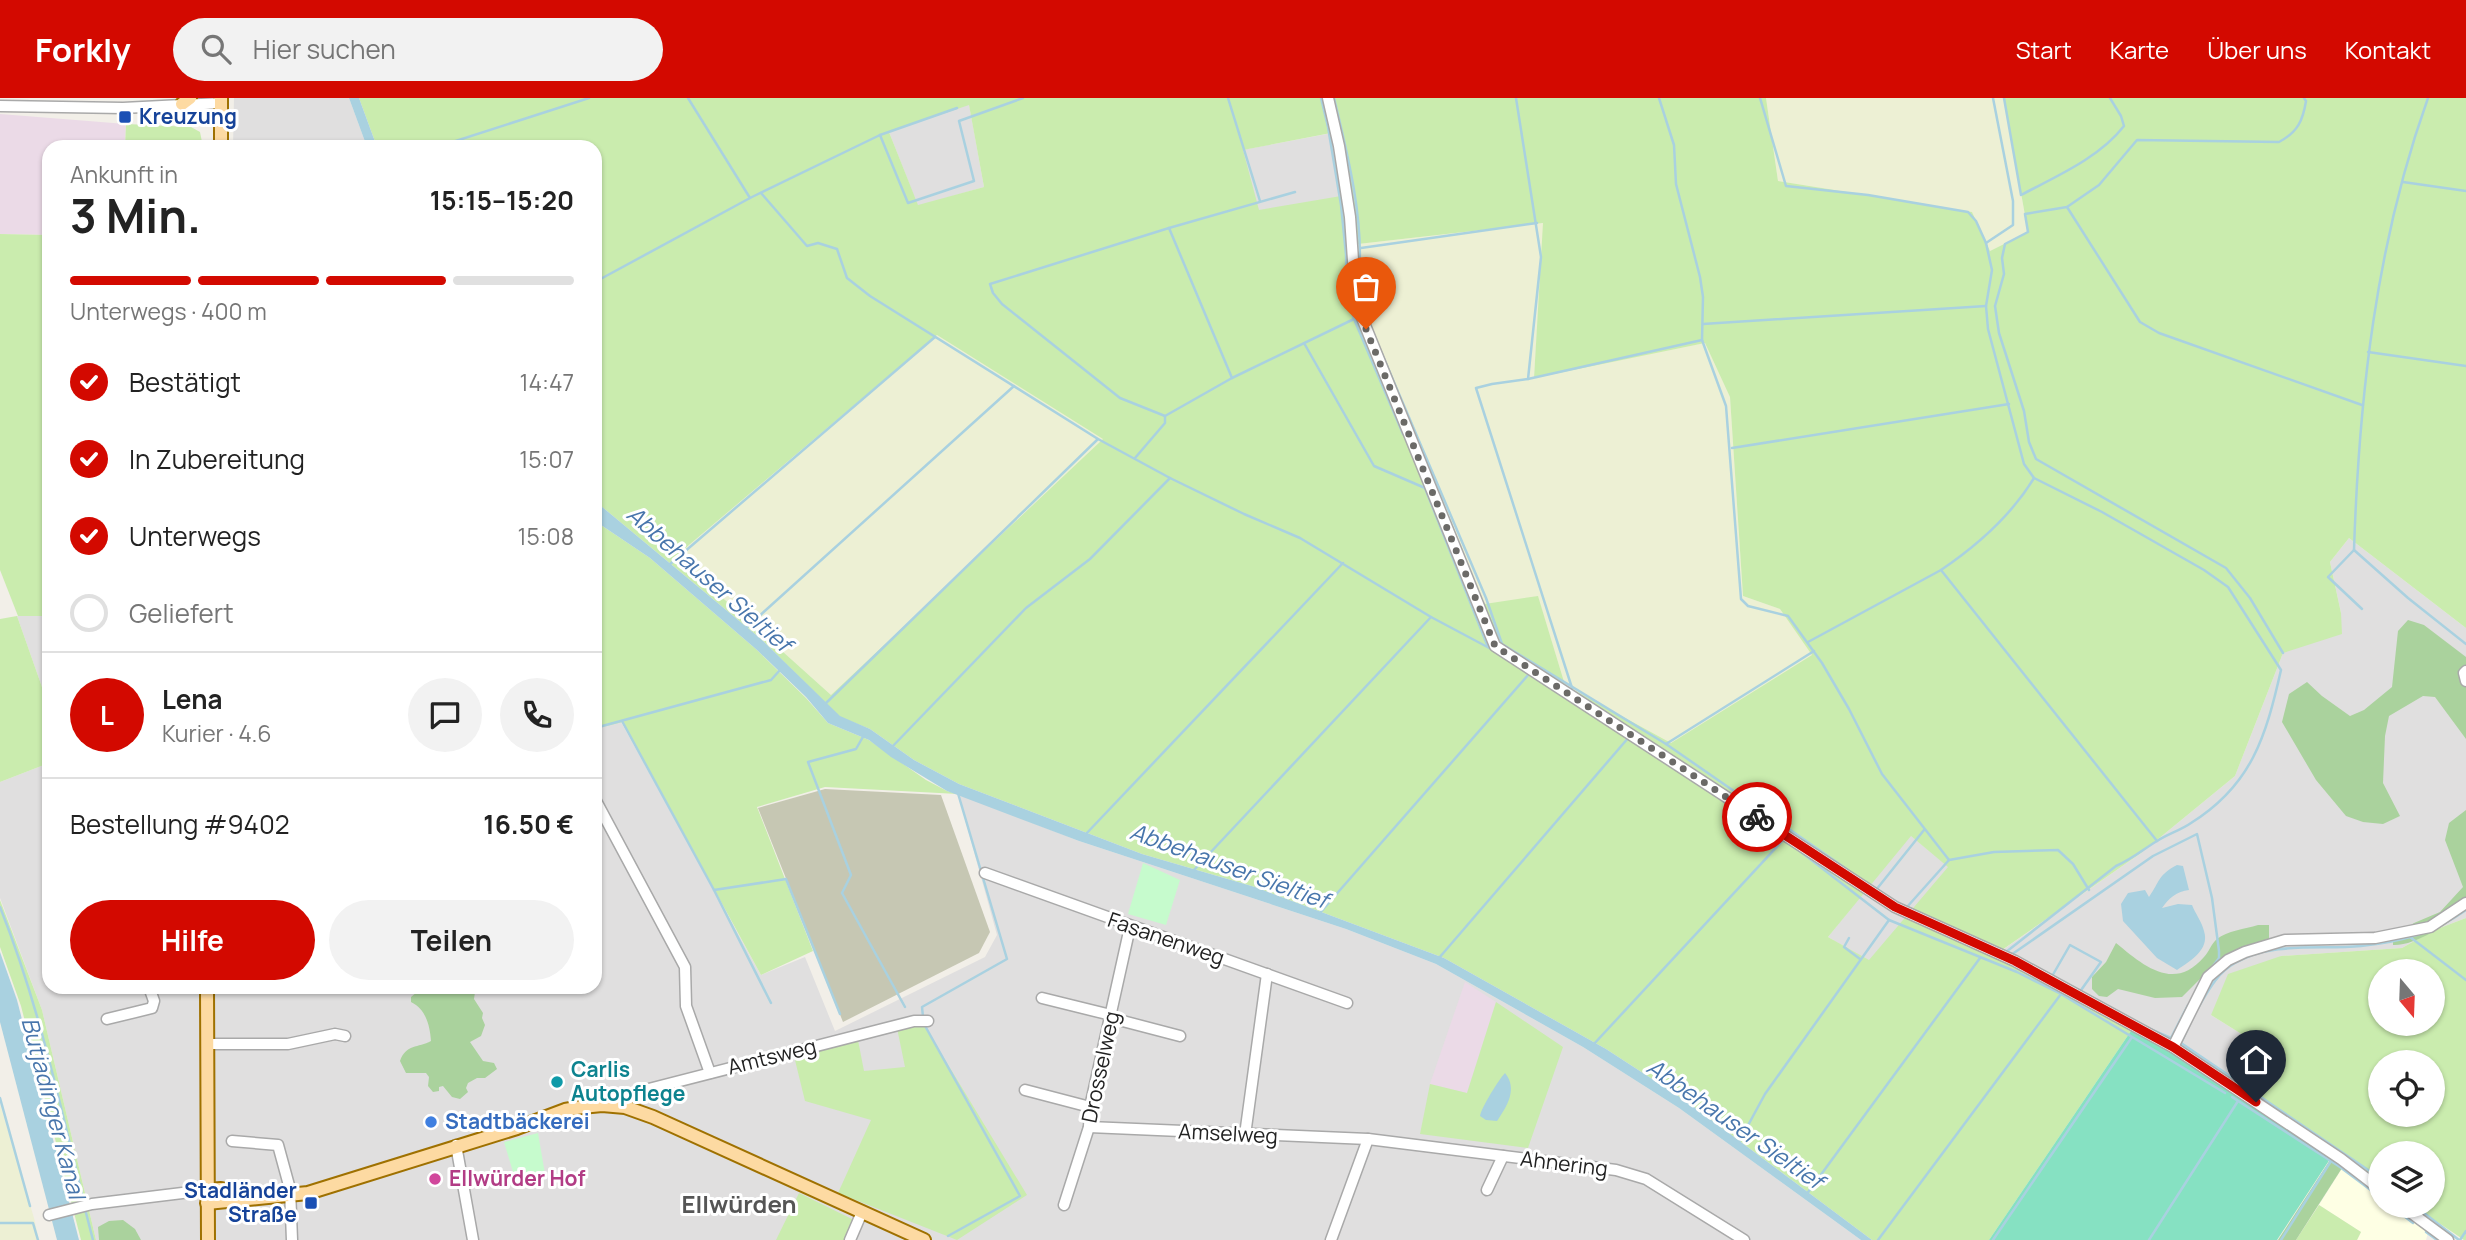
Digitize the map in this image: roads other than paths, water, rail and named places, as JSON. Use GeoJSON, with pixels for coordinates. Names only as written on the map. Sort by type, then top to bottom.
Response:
{"type":"FeatureCollection","features":[{"type":"Feature","properties":{"kind":"main road"},"geometry":{"type":"LineString","coordinates":[[221,106],[221,140]]}},
{"type":"Feature","properties":{"kind":"main road"},"geometry":{"type":"LineString","coordinates":[[206,994],[208,1240]]}},
{"type":"Feature","properties":{"kind":"main road"},"geometry":{"type":"LineString","coordinates":[[207,1196],[221,1189],[258,1198],[290,1196],[342,1183],[517,1128],[565,1110],[602,1105],[625,1107],[653,1117],[924,1240]]}},
{"type":"Feature","properties":{"kind":"street"},"geometry":{"type":"LineString","coordinates":[[1328,98],[1350,217],[1356,303],[1495,646],[1895,907],[2015,961],[2173,1047],[2368,1180]]}},
{"type":"Feature","properties":{"kind":"street"},"geometry":{"type":"LineString","coordinates":[[164,107],[186,101],[221,106]]}},
{"type":"Feature","properties":{"kind":"street"},"geometry":{"type":"LineString","coordinates":[[0,106],[221,106]]}},
{"type":"Feature","properties":{"kind":"street"},"geometry":{"type":"LineString","coordinates":[[2466,671],[2466,681]]}},
{"type":"Feature","properties":{"kind":"street"},"geometry":{"type":"LineString","coordinates":[[602,812],[685,967],[686,1006],[710,1073]]}},
{"type":"Feature","properties":{"kind":"street","name":"Fasanenweg"},"geometry":{"type":"LineString","coordinates":[[985,873],[1347,1003]]}},
{"type":"Feature","properties":{"kind":"street"},"geometry":{"type":"LineString","coordinates":[[2173,1047],[2208,977],[2228,960],[2285,940],[2375,938],[2430,928],[2466,903]]}},
{"type":"Feature","properties":{"kind":"street","name":"Drosselweg"},"geometry":{"type":"LineString","coordinates":[[1063,1205],[1089,1127],[1090,1107],[1130,927]]}},
{"type":"Feature","properties":{"kind":"street"},"geometry":{"type":"LineString","coordinates":[[1245,1135],[1267,974]]}},
{"type":"Feature","properties":{"kind":"street"},"geometry":{"type":"LineString","coordinates":[[107,1019],[152,1007],[154,1001],[152,994]]}},
{"type":"Feature","properties":{"kind":"street"},"geometry":{"type":"LineString","coordinates":[[1042,999],[1180,1036]]}},
{"type":"Feature","properties":{"kind":"street","name":"Amtsweg"},"geometry":{"type":"LineString","coordinates":[[625,1107],[627,1100],[637,1092],[914,1021],[928,1021]]}},
{"type":"Feature","properties":{"kind":"street"},"geometry":{"type":"LineString","coordinates":[[207,1044],[288,1044],[335,1034],[345,1036]]}},
{"type":"Feature","properties":{"kind":"street"},"geometry":{"type":"LineString","coordinates":[[1025,1090],[1090,1107]]}},
{"type":"Feature","properties":{"kind":"street","name":"Amselweg"},"geometry":{"type":"LineString","coordinates":[[1089,1127],[1368,1139]]}},
{"type":"Feature","properties":{"kind":"street"},"geometry":{"type":"LineString","coordinates":[[1331,1240],[1368,1139]]}},
{"type":"Feature","properties":{"kind":"street","name":"Ahnering"},"geometry":{"type":"LineString","coordinates":[[1368,1139],[1616,1170],[1646,1179],[1744,1240]]}},
{"type":"Feature","properties":{"kind":"street"},"geometry":{"type":"LineString","coordinates":[[232,1140],[278,1145],[290,1189],[292,1240]]}},
{"type":"Feature","properties":{"kind":"street"},"geometry":{"type":"LineString","coordinates":[[456,1145],[473,1240]]}},
{"type":"Feature","properties":{"kind":"street"},"geometry":{"type":"LineString","coordinates":[[1487,1190],[1503,1156]]}},
{"type":"Feature","properties":{"kind":"street"},"geometry":{"type":"LineString","coordinates":[[49,1215],[92,1204],[207,1196]]}},
{"type":"Feature","properties":{"kind":"street"},"geometry":{"type":"LineString","coordinates":[[850,1240],[862,1212]]}},
{"type":"Feature","properties":{"kind":"street"},"geometry":{"type":"LineString","coordinates":[[2418,1218],[2448,1240]]}},
{"type":"Feature","properties":{"kind":"water"},"geometry":{"type":"Polygon","coordinates":[[[349,98],[359,98],[374,140],[364,140],[349,98]]]}},
{"type":"Feature","properties":{"kind":"water"},"geometry":{"type":"Polygon","coordinates":[[[602,507],[761,639],[840,716],[870,729],[914,760],[959,784],[1142,854],[1255,887],[1444,958],[1606,1049],[1686,1101],[1872,1240],[1861,1240],[1679,1108],[1583,1047],[1436,964],[1346,929],[1079,841],[947,791],[891,757],[869,740],[828,723],[806,697],[757,650],[650,558],[602,526],[602,507]]]}},
{"type":"Feature","properties":{"kind":"water"},"geometry":{"type":"Polygon","coordinates":[[[2177,865],[2183,866],[2189,890],[2173,896],[2162,908],[2178,904],[2192,905],[2202,924],[2205,938],[2198,954],[2177,970],[2157,958],[2123,921],[2121,904],[2128,893],[2145,890],[2149,897],[2163,875],[2177,865]]]}},
{"type":"Feature","properties":{"kind":"water"},"geometry":{"type":"Polygon","coordinates":[[[0,952],[17,1000],[79,1240],[57,1240],[0,1022],[0,952]]]}},
{"type":"Feature","properties":{"kind":"water"},"geometry":{"type":"Polygon","coordinates":[[[1505,1073],[1511,1085],[1507,1103],[1497,1121],[1486,1120],[1480,1116],[1481,1112],[1505,1073]]]}},
{"type":"Feature","properties":{"kind":"waterway"},"geometry":{"type":"LineString","coordinates":[[459,140],[589,98]]}},
{"type":"Feature","properties":{"kind":"waterway"},"geometry":{"type":"LineString","coordinates":[[688,98],[750,198]]}},
{"type":"Feature","properties":{"kind":"waterway"},"geometry":{"type":"LineString","coordinates":[[880,135],[908,203],[974,181],[959,121],[1023,98]]}},
{"type":"Feature","properties":{"kind":"waterway"},"geometry":{"type":"LineString","coordinates":[[1228,98],[1260,201]]}},
{"type":"Feature","properties":{"kind":"waterway"},"geometry":{"type":"LineString","coordinates":[[1321,98],[1341,205],[1347,296],[1354,319],[1403,434]]}},
{"type":"Feature","properties":{"kind":"waterway"},"geometry":{"type":"LineString","coordinates":[[1334,98],[1357,208],[1359,274]]}},
{"type":"Feature","properties":{"kind":"waterway"},"geometry":{"type":"LineString","coordinates":[[1516,98],[1541,257],[1528,379]]}},
{"type":"Feature","properties":{"kind":"waterway"},"geometry":{"type":"LineString","coordinates":[[1659,98],[1674,145],[1676,184],[1700,277],[1703,297],[1702,340],[1726,406],[1741,599],[1748,606],[1788,616],[1822,663],[1882,774],[1949,860]]}},
{"type":"Feature","properties":{"kind":"waterway"},"geometry":{"type":"LineString","coordinates":[[1760,98],[1786,186],[1868,195],[1968,212],[1976,221],[1986,243],[1992,270],[1986,306],[1988,329],[2024,464],[2034,478],[2102,512],[2204,570],[2228,587],[2281,670],[2262,737],[2253,757],[2229,792],[2191,823],[2116,866],[2006,952]]}},
{"type":"Feature","properties":{"kind":"waterway"},"geometry":{"type":"LineString","coordinates":[[1986,243],[2013,225],[2013,201],[1993,98]]}},
{"type":"Feature","properties":{"kind":"waterway"},"geometry":{"type":"LineString","coordinates":[[2004,98],[2021,195],[2090,157],[2114,137],[2124,126],[2110,98]]}},
{"type":"Feature","properties":{"kind":"waterway"},"geometry":{"type":"LineString","coordinates":[[2283,653],[2250,598],[2226,568],[2036,459],[1999,333],[1995,306],[2004,274],[2002,258],[2005,244],[2028,232],[2025,214],[2067,207],[2099,185],[2137,140],[2279,142],[2291,134],[2301,120],[2306,101],[2304,98]]}},
{"type":"Feature","properties":{"kind":"waterway"},"geometry":{"type":"LineString","coordinates":[[2428,98],[2395,208],[2373,321],[2360,435],[2354,550],[2466,644]]}},
{"type":"Feature","properties":{"kind":"waterway"},"geometry":{"type":"LineString","coordinates":[[602,278],[750,198],[880,135],[957,108]]}},
{"type":"Feature","properties":{"kind":"waterway"},"geometry":{"type":"LineString","coordinates":[[2403,182],[2466,191]]}},
{"type":"Feature","properties":{"kind":"waterway"},"geometry":{"type":"LineString","coordinates":[[1165,416],[1120,398],[1002,304],[990,284],[1295,192]]}},
{"type":"Feature","properties":{"kind":"waterway"},"geometry":{"type":"LineString","coordinates":[[761,193],[807,246],[818,243],[837,249],[847,278],[870,296],[1098,439],[1170,478],[1300,538],[1431,617],[1493,650]]}},
{"type":"Feature","properties":{"kind":"waterway"},"geometry":{"type":"LineString","coordinates":[[2067,207],[2140,322],[2159,333],[2362,405]]}},
{"type":"Feature","properties":{"kind":"waterway"},"geometry":{"type":"LineString","coordinates":[[1361,248],[1537,223]]}},
{"type":"Feature","properties":{"kind":"waterway"},"geometry":{"type":"LineString","coordinates":[[1169,228],[1232,378]]}},
{"type":"Feature","properties":{"kind":"waterway"},"geometry":{"type":"LineString","coordinates":[[1359,287],[1367,318]]}},
{"type":"Feature","properties":{"kind":"waterway"},"geometry":{"type":"LineString","coordinates":[[1703,324],[1986,306]]}},
{"type":"Feature","properties":{"kind":"waterway"},"geometry":{"type":"LineString","coordinates":[[1135,458],[1165,423],[1165,416],[1232,378],[1354,319]]}},
{"type":"Feature","properties":{"kind":"waterway","name":"Abbehauser Sieltief"},"geometry":{"type":"LineString","coordinates":[[669,565],[935,337]]}},
{"type":"Feature","properties":{"kind":"waterway"},"geometry":{"type":"LineString","coordinates":[[1376,340],[1486,598],[1502,644],[1666,744],[1848,870]]}},
{"type":"Feature","properties":{"kind":"waterway"},"geometry":{"type":"LineString","coordinates":[[1572,688],[1476,388],[1702,340]]}},
{"type":"Feature","properties":{"kind":"waterway"},"geometry":{"type":"LineString","coordinates":[[1304,343],[1374,466],[1425,488],[1488,647]]}},
{"type":"Feature","properties":{"kind":"waterway"},"geometry":{"type":"LineString","coordinates":[[2368,352],[2466,366]]}},
{"type":"Feature","properties":{"kind":"waterway","name":"Abbehauser Sieltief"},"geometry":{"type":"LineString","coordinates":[[746,628],[1014,386]]}},
{"type":"Feature","properties":{"kind":"waterway"},"geometry":{"type":"LineString","coordinates":[[1732,448],[2009,404]]}},
{"type":"Feature","properties":{"kind":"waterway"},"geometry":{"type":"LineString","coordinates":[[824,705],[1098,439]]}},
{"type":"Feature","properties":{"kind":"waterway"},"geometry":{"type":"LineString","coordinates":[[891,748],[1026,608],[1090,559],[1170,478]]}},
{"type":"Feature","properties":{"kind":"waterway"},"geometry":{"type":"LineString","coordinates":[[1808,642],[1955,560],[1981,540],[2004,517],[2034,478]]}},
{"type":"Feature","properties":{"kind":"waterway"},"geometry":{"type":"LineString","coordinates":[[2354,550],[2328,577],[2362,609]]}},
{"type":"Feature","properties":{"kind":"waterway"},"geometry":{"type":"LineString","coordinates":[[1085,835],[1343,563]]}},
{"type":"Feature","properties":{"kind":"waterway"},"geometry":{"type":"LineString","coordinates":[[1941,570],[2157,841]]}},
{"type":"Feature","properties":{"kind":"waterway","name":"Abbehauser Sieltief"},"geometry":{"type":"LineString","coordinates":[[1194,870],[1431,617]]}},
{"type":"Feature","properties":{"kind":"waterway"},"geometry":{"type":"LineString","coordinates":[[1666,744],[1814,651]]}},
{"type":"Feature","properties":{"kind":"waterway"},"geometry":{"type":"LineString","coordinates":[[1502,656],[1552,689]]}},
{"type":"Feature","properties":{"kind":"waterway"},"geometry":{"type":"LineString","coordinates":[[602,726],[771,680],[780,670]]}},
{"type":"Feature","properties":{"kind":"waterway","name":"Abbehauser Sieltief"},"geometry":{"type":"LineString","coordinates":[[1319,914],[1529,674]]}},
{"type":"Feature","properties":{"kind":"waterway"},"geometry":{"type":"LineString","coordinates":[[622,721],[714,890],[771,1003]]}},
{"type":"Feature","properties":{"kind":"waterway"},"geometry":{"type":"LineString","coordinates":[[864,735],[856,749],[808,762],[851,875],[842,893],[905,1007]]}},
{"type":"Feature","properties":{"kind":"waterway"},"geometry":{"type":"LineString","coordinates":[[1439,958],[1629,737]]}},
{"type":"Feature","properties":{"kind":"waterway"},"geometry":{"type":"LineString","coordinates":[[923,1017],[922,1007],[1007,959],[957,790]]}},
{"type":"Feature","properties":{"kind":"waterway"},"geometry":{"type":"LineString","coordinates":[[1876,890],[1924,830]]}},
{"type":"Feature","properties":{"kind":"waterway"},"geometry":{"type":"LineString","coordinates":[[2011,955],[2153,856],[2197,834],[2212,898],[2219,951],[2219,958],[2210,970]]}},
{"type":"Feature","properties":{"kind":"waterway"},"geometry":{"type":"LineString","coordinates":[[1593,1045],[1784,839]]}},
{"type":"Feature","properties":{"kind":"waterway"},"geometry":{"type":"LineString","coordinates":[[1792,845],[1889,920]]}},
{"type":"Feature","properties":{"kind":"waterway"},"geometry":{"type":"LineString","coordinates":[[1907,907],[1949,860],[1994,852],[2058,850],[2073,864],[2089,890]]}},
{"type":"Feature","properties":{"kind":"waterway"},"geometry":{"type":"LineString","coordinates":[[714,890],[786,879],[840,1014]]}},
{"type":"Feature","properties":{"kind":"waterway","name":"Butjadinger Kanal"},"geometry":{"type":"LineString","coordinates":[[0,907],[37,1016],[84,1203]]}},
{"type":"Feature","properties":{"kind":"waterway"},"geometry":{"type":"LineString","coordinates":[[2198,1008],[2223,972],[2250,956],[2281,949],[2361,946],[2390,942],[2442,925],[2466,910]]}},
{"type":"Feature","properties":{"kind":"waterway","name":"Abbehauser Sieltief"},"geometry":{"type":"LineString","coordinates":[[1739,1142],[1765,1094],[1889,920],[2017,972],[2061,994],[2225,1093]]}},
{"type":"Feature","properties":{"kind":"waterway"},"geometry":{"type":"LineString","coordinates":[[2410,937],[2466,980]]}},
{"type":"Feature","properties":{"kind":"waterway"},"geometry":{"type":"LineString","coordinates":[[1849,938],[1844,947],[1860,959]]}},
{"type":"Feature","properties":{"kind":"waterway"},"geometry":{"type":"LineString","coordinates":[[2051,978],[2070,945],[2101,962],[2079,993]]}},
{"type":"Feature","properties":{"kind":"waterway","name":"Abbehauser Sieltief"},"geometry":{"type":"LineString","coordinates":[[1806,1195],[1980,958]]}},
{"type":"Feature","properties":{"kind":"waterway"},"geometry":{"type":"LineString","coordinates":[[1878,1240],[2061,994]]}},
{"type":"Feature","properties":{"kind":"waterway"},"geometry":{"type":"LineString","coordinates":[[2150,1029],[2171,1038],[2188,1005]]}},
{"type":"Feature","properties":{"kind":"waterway"},"geometry":{"type":"LineString","coordinates":[[924,1024],[1020,1196],[948,1236]]}},
{"type":"Feature","properties":{"kind":"waterway"},"geometry":{"type":"LineString","coordinates":[[2187,1030],[2181,1043],[2368,1170]]}},
{"type":"Feature","properties":{"kind":"waterway"},"geometry":{"type":"LineString","coordinates":[[1993,1240],[2132,1037]]}},
{"type":"Feature","properties":{"kind":"waterway"},"geometry":{"type":"LineString","coordinates":[[2232,1097],[2368,1188]]}},
{"type":"Feature","properties":{"kind":"waterway"},"geometry":{"type":"LineString","coordinates":[[0,1098],[30,1206]]}},
{"type":"Feature","properties":{"kind":"waterway"},"geometry":{"type":"LineString","coordinates":[[2149,1240],[2238,1101]]}},
{"type":"Feature","properties":{"kind":"waterway"},"geometry":{"type":"LineString","coordinates":[[2281,1240],[2331,1161]]}},
{"type":"Feature","properties":{"kind":"waterway"},"geometry":{"type":"LineString","coordinates":[[85,1209],[93,1240]]}},
{"type":"Feature","properties":{"kind":"waterway"},"geometry":{"type":"LineString","coordinates":[[2407,1218],[2413,1223]]}},
{"type":"Feature","properties":{"kind":"waterway"},"geometry":{"type":"LineString","coordinates":[[2431,1218],[2459,1240]]}},
{"type":"Feature","properties":{"kind":"waterway"},"geometry":{"type":"LineString","coordinates":[[0,1223],[33,1223],[38,1240]]}},
{"type":"Feature","properties":{"kind":"waterway"},"geometry":{"type":"LineString","coordinates":[[2460,1240],[2466,1231]]}},
{"type":"Feature","properties":{"kind":"waterway"},"geometry":{"type":"LineString","coordinates":[[2426,1232],[2437,1240]]}},
{"type":"Feature","properties":{"kind":"place","name":"Kreuzung"},"geometry":{"type":"Point","coordinates":[125,117]}},
{"type":"Feature","properties":{"kind":"place","name":"Carlis Autopflege"},"geometry":{"type":"Point","coordinates":[557,1082]}},
{"type":"Feature","properties":{"kind":"place","name":"Stadtbäckerei"},"geometry":{"type":"Point","coordinates":[431,1122]}},
{"type":"Feature","properties":{"kind":"place","name":"Ellwürder Hof"},"geometry":{"type":"Point","coordinates":[435,1179]}},
{"type":"Feature","properties":{"kind":"place","name":"Stadländer Straße"},"geometry":{"type":"Point","coordinates":[311,1203]}},
{"type":"Feature","properties":{"kind":"district","name":"Ellwürden"},"geometry":{"type":"Point","coordinates":[739,1205]}}]}
